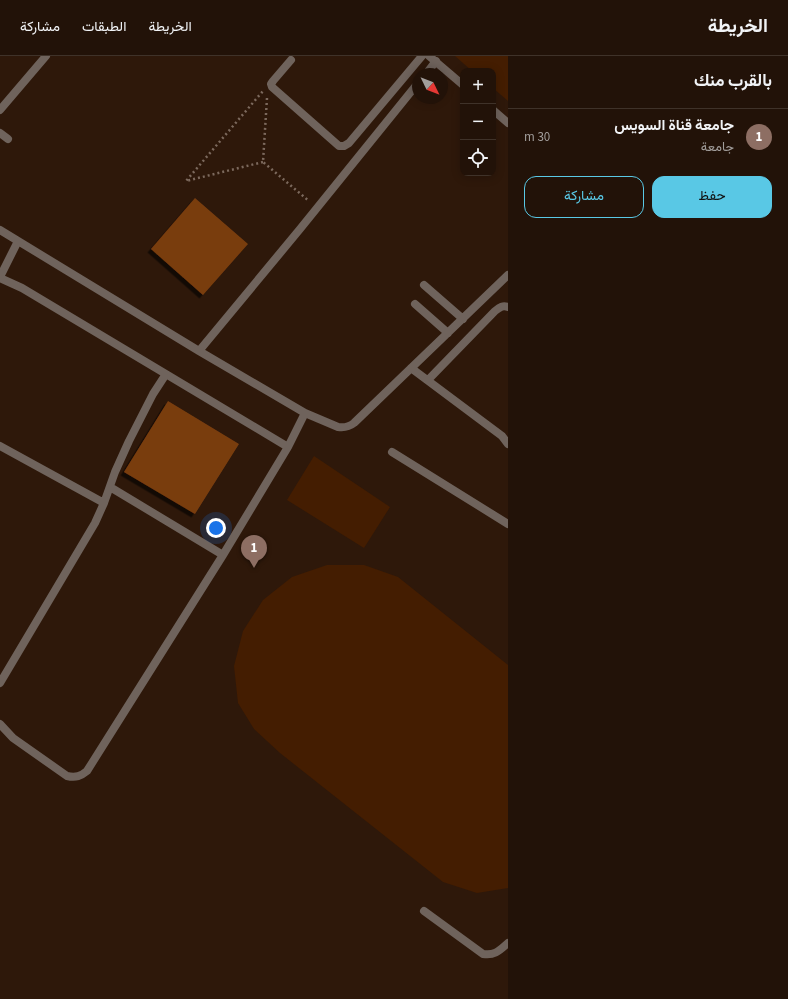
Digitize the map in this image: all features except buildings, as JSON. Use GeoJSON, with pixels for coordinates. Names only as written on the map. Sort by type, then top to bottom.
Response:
{"type":"FeatureCollection","features":[{"type":"Feature","properties":{"kind":"lane"},"geometry":{"type":"LineString","coordinates":[[0,110],[46,56]]}},
{"type":"Feature","properties":{"kind":"lane"},"geometry":{"type":"LineString","coordinates":[[291,60],[270,84],[339,146],[344,146],[349,143],[422,56]]}},
{"type":"Feature","properties":{"kind":"lane"},"geometry":{"type":"LineString","coordinates":[[433,59],[460,82]]}},
{"type":"Feature","properties":{"kind":"lane"},"geometry":{"type":"LineString","coordinates":[[199,351],[412,90]]}},
{"type":"Feature","properties":{"kind":"lane"},"geometry":{"type":"LineString","coordinates":[[496,113],[508,123]]}},
{"type":"Feature","properties":{"kind":"lane"},"geometry":{"type":"LineString","coordinates":[[0,133],[8,139]]}},
{"type":"Feature","properties":{"kind":"lane"},"geometry":{"type":"LineString","coordinates":[[0,230],[199,351],[305,413],[338,427],[349,426],[354,423],[508,275]]}},
{"type":"Feature","properties":{"kind":"lane"},"geometry":{"type":"LineString","coordinates":[[18,241],[0,277],[22,288],[288,447]]}},
{"type":"Feature","properties":{"kind":"lane"},"geometry":{"type":"LineString","coordinates":[[424,285],[463,319]]}},
{"type":"Feature","properties":{"kind":"lane"},"geometry":{"type":"LineString","coordinates":[[415,304],[448,333]]}},
{"type":"Feature","properties":{"kind":"lane"},"geometry":{"type":"LineString","coordinates":[[428,380],[495,311],[501,307],[508,307]]}},
{"type":"Feature","properties":{"kind":"lane"},"geometry":{"type":"LineString","coordinates":[[411,368],[505,437],[508,444]]}},
{"type":"Feature","properties":{"kind":"lane"},"geometry":{"type":"LineString","coordinates":[[0,683],[94,523],[104,503],[115,472],[129,440],[153,394],[166,374]]}},
{"type":"Feature","properties":{"kind":"lane"},"geometry":{"type":"LineString","coordinates":[[0,724],[13,738],[67,776],[82,776],[87,771],[288,447],[305,413]]}},
{"type":"Feature","properties":{"kind":"lane"},"geometry":{"type":"LineString","coordinates":[[0,446],[104,503]]}},
{"type":"Feature","properties":{"kind":"lane"},"geometry":{"type":"LineString","coordinates":[[392,452],[508,524]]}},
{"type":"Feature","properties":{"kind":"lane"},"geometry":{"type":"LineString","coordinates":[[110,487],[222,555]]}},
{"type":"Feature","properties":{"kind":"lane"},"geometry":{"type":"LineString","coordinates":[[424,911],[483,954],[489,955],[496,953],[508,942]]}},
{"type":"Feature","properties":{"kind":"path"},"geometry":{"type":"LineString","coordinates":[[262,162],[270,84]]}},
{"type":"Feature","properties":{"kind":"path"},"geometry":{"type":"LineString","coordinates":[[262,162],[186,181],[270,84]]}},
{"type":"Feature","properties":{"kind":"path"},"geometry":{"type":"LineString","coordinates":[[262,162],[317,208]]}},
{"type":"Feature","properties":{"kind":"shaded area"},"geometry":{"type":"Polygon","coordinates":[[[455,56],[508,56],[508,101],[496,91],[496,68],[469,68],[455,56]]]}},
{"type":"Feature","properties":{"kind":"shaded area"},"geometry":{"type":"Polygon","coordinates":[[[314,456],[390,507],[364,548],[287,500],[314,456]]]}},
{"type":"Feature","properties":{"kind":"shaded area"},"geometry":{"type":"Polygon","coordinates":[[[327,565],[364,565],[398,577],[508,665],[508,888],[477,893],[443,882],[280,753],[254,729],[238,703],[234,666],[243,631],[263,600],[292,577],[327,565]]]}},
{"type":"Feature","properties":{"kind":"place","name":"جامعة قناة السويس"},"geometry":{"type":"Point","coordinates":[254,568]}}]}
